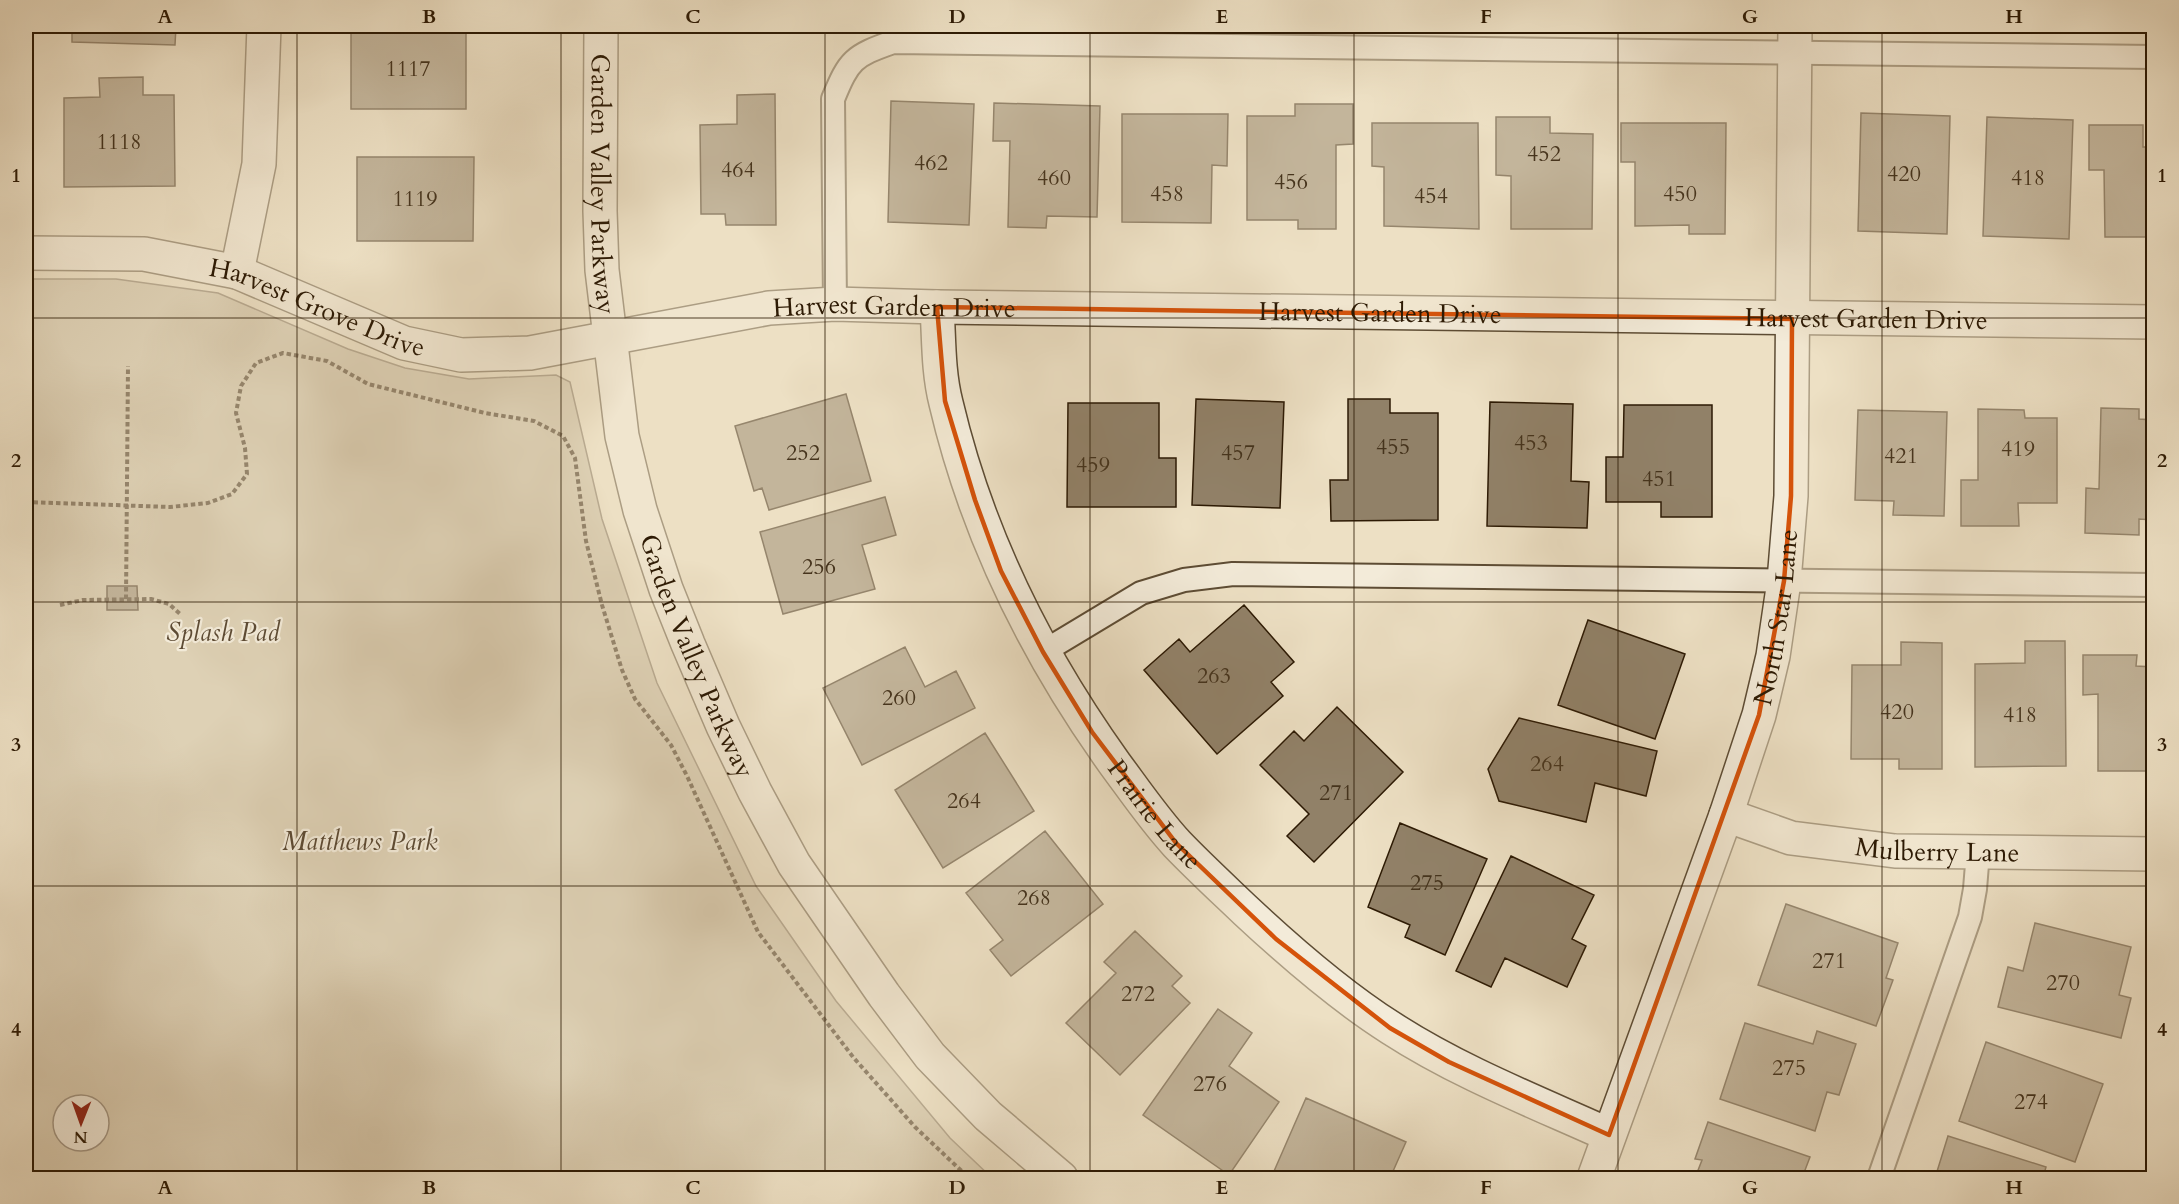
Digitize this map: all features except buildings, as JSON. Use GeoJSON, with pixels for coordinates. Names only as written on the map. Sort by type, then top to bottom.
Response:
{"type":"FeatureCollection","features":[{"type":"Feature","properties":{"kind":"street"},"geometry":{"type":"LineString","coordinates":[[237,272],[259,164],[264,26]]}},
{"type":"Feature","properties":{"kind":"street","name":"Garden Valley Parkway"},"geometry":{"type":"LineString","coordinates":[[601,26],[600,211],[602,270],[609,339],[622,436],[640,510],[666,589],[723,726],[760,802],[794,864],[930,1056],[988,1116],[1060,1179]]}},
{"type":"Feature","properties":{"kind":"street","name":"North Star Lane"},"geometry":{"type":"LineString","coordinates":[[1594,1179],[1726,815],[1759,715],[1773,656],[1784,581],[1791,496],[1795,40]]}},
{"type":"Feature","properties":{"kind":"street","name":"Harvest Grove Drive"},"geometry":{"type":"LineString","coordinates":[[26,253],[144,254],[237,272],[404,343],[462,355],[530,353],[609,339]]}},
{"type":"Feature","properties":{"kind":"street","name":"Harvest Garden Drive"},"geometry":{"type":"LineString","coordinates":[[609,339],[769,308],[835,304],[1792,319],[2154,322]]}},
{"type":"Feature","properties":{"kind":"street","name":"Prairie Lane"},"geometry":{"type":"LineString","coordinates":[[937,307],[945,401],[975,500],[1001,571],[1043,652],[1092,732],[1176,843],[1276,939],[1328,982],[1390,1028],[1449,1062],[1609,1135]]}},
{"type":"Feature","properties":{"kind":"street","name":"Mulberry Lane"},"geometry":{"type":"LineString","coordinates":[[1726,815],[1791,838],[1895,851],[2154,854]]}},
{"type":"Feature","properties":{"kind":"lane"},"geometry":{"type":"LineString","coordinates":[[835,304],[833,99],[844,71],[862,52],[893,42],[1795,40],[2154,57]]}},
{"type":"Feature","properties":{"kind":"lane"},"geometry":{"type":"LineString","coordinates":[[1043,652],[1141,593],[1184,580],[1233,574],[2154,585]]}},
{"type":"Feature","properties":{"kind":"lane"},"geometry":{"type":"LineString","coordinates":[[1879,1179],[1970,917],[1978,852]]}},
{"type":"Feature","properties":{"kind":"path"},"geometry":{"type":"LineString","coordinates":[[26,502],[170,507],[208,504],[232,494],[247,474],[245,448],[236,413],[241,386],[256,363],[283,352],[327,361],[368,384],[485,413],[534,421],[563,436],[575,458],[586,541],[622,670],[635,699],[671,745],[758,932],[853,1057],[915,1127],[969,1179]]}},
{"type":"Feature","properties":{"kind":"path"},"geometry":{"type":"LineString","coordinates":[[126,599],[128,366]]}},
{"type":"Feature","properties":{"kind":"path"},"geometry":{"type":"LineString","coordinates":[[60,605],[83,600],[152,599],[169,604],[180,614]]}},
{"type":"Feature","properties":{"kind":"highlighted area"},"geometry":{"type":"Polygon","coordinates":[[[937,307],[1792,319],[1791,496],[1784,581],[1759,715],[1609,1135],[1449,1062],[1390,1028],[1276,939],[1176,843],[1092,732],[1043,652],[1001,571],[975,500],[945,401],[937,307]]]}},
{"type":"Feature","properties":{"kind":"green space","name":"Matthews Park"},"geometry":{"type":"Polygon","coordinates":[[[26,279],[116,279],[218,293],[348,349],[405,368],[469,379],[556,375],[570,382],[602,519],[657,683],[756,886],[836,1001],[950,1138],[992,1178],[26,1178],[26,279]]]}},
{"type":"Feature","properties":{"kind":"park label","name":"Splash Pad"},"geometry":{"type":"Point","coordinates":[223,632]}}]}
